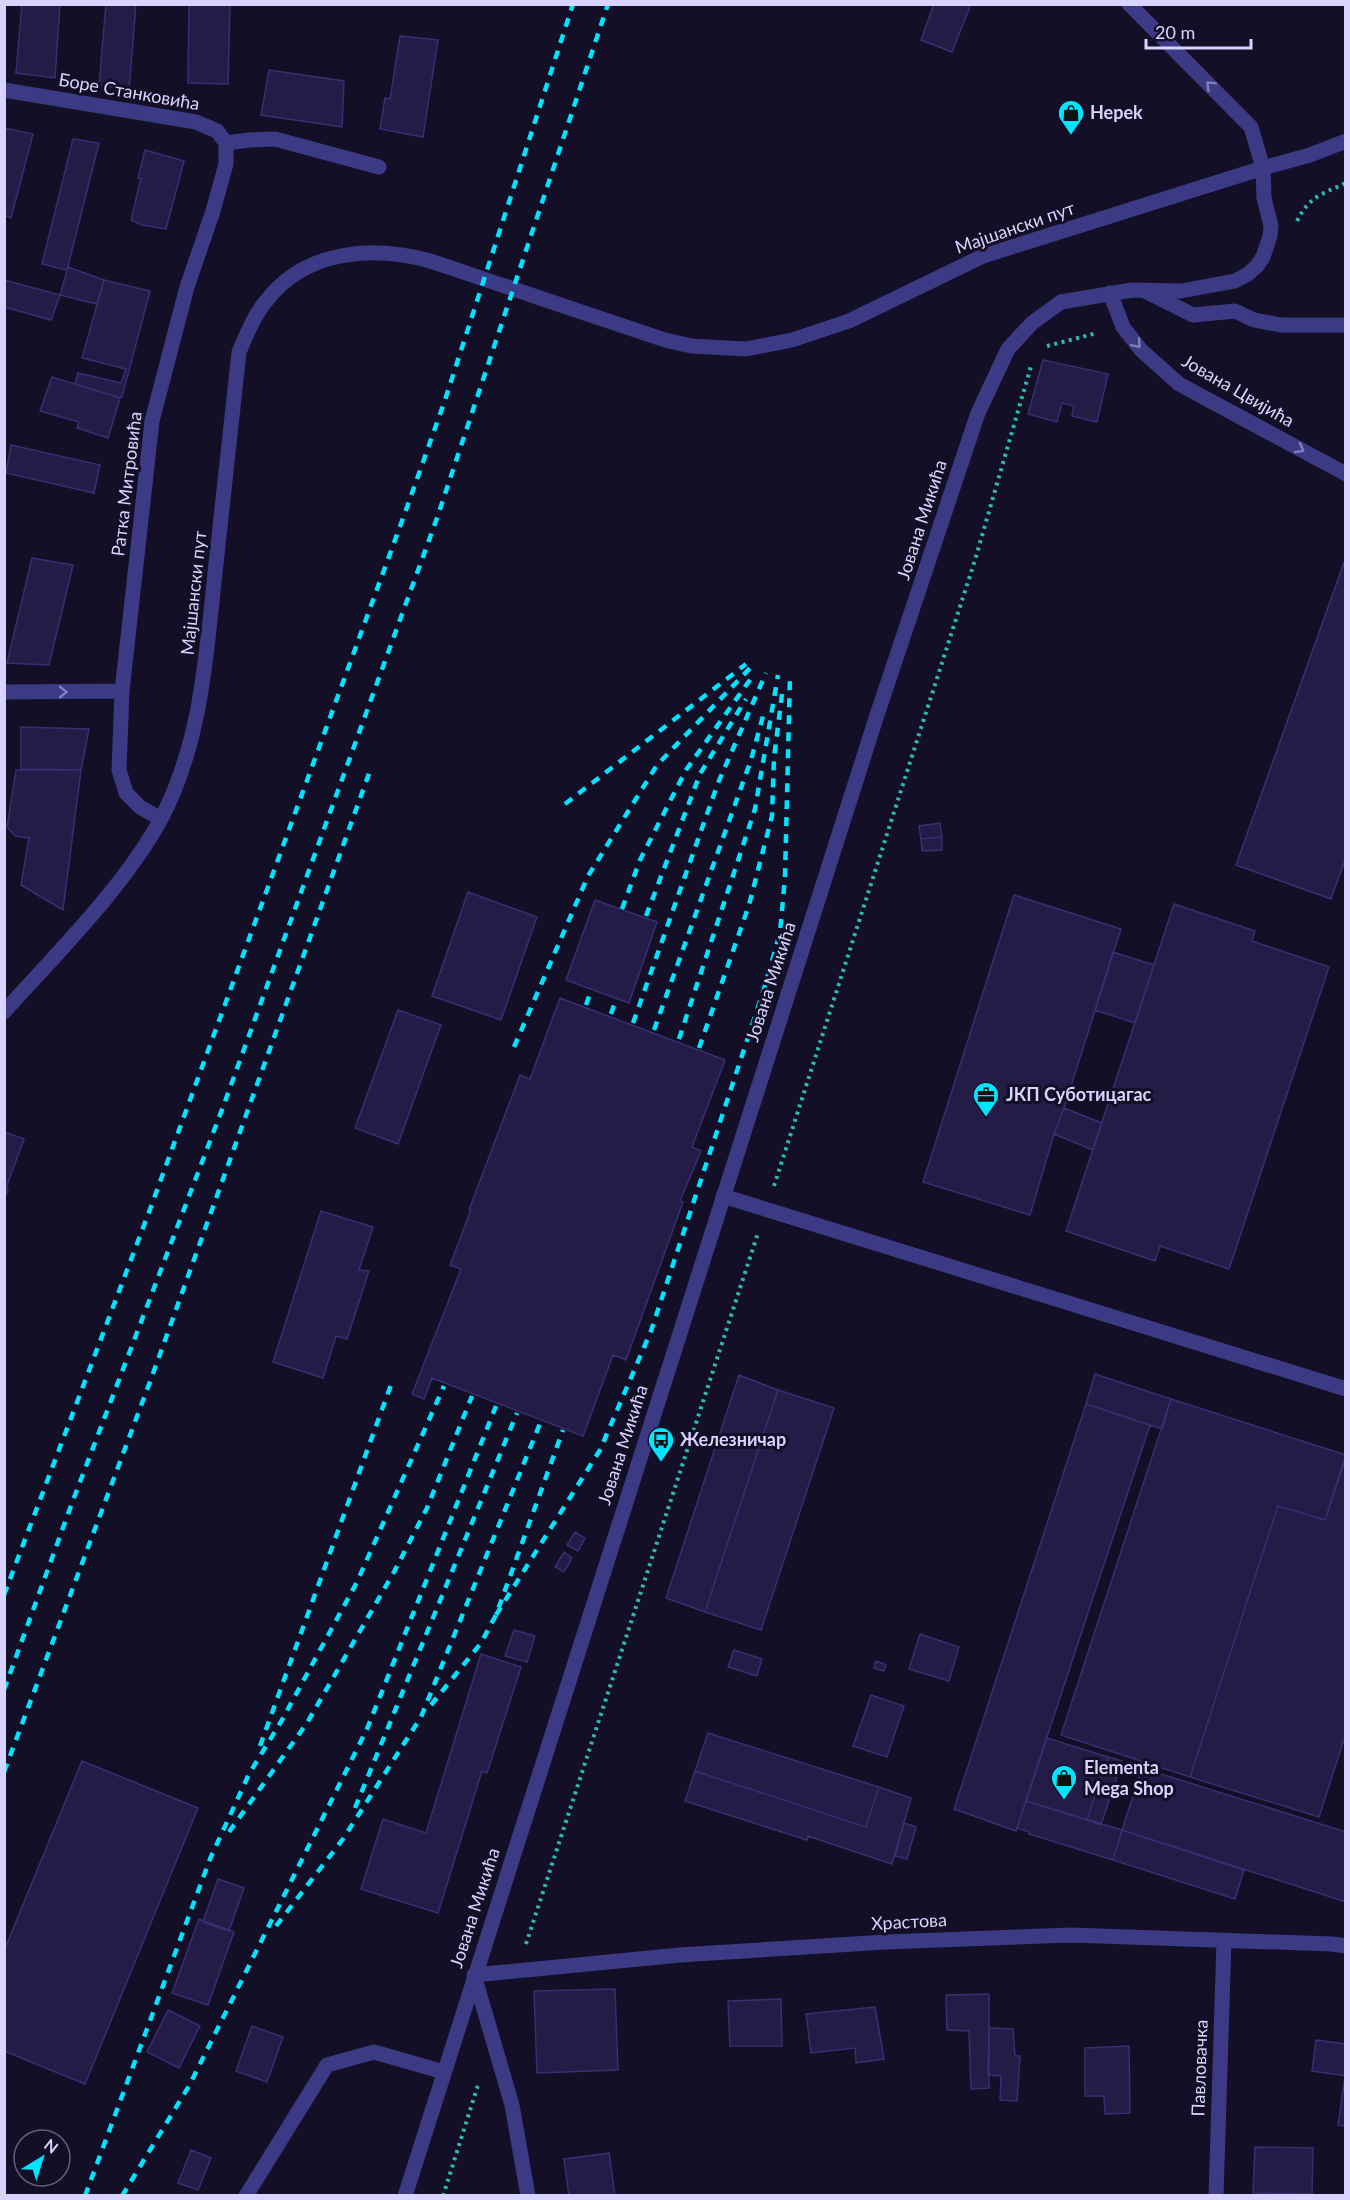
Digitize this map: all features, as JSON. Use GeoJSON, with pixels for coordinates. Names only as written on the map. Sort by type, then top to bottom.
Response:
{"type":"FeatureCollection","features":[{"type":"Feature","properties":{"kind":"street","name":"Јована Микића"},"geometry":{"type":"LineString","coordinates":[[405,2196],[877,715],[978,413],[1008,350],[1032,323],[1061,302],[1132,290],[1181,291],[1226,284],[1248,274],[1257,266],[1263,257],[1270,236],[1271,226],[1264,198],[1263,168],[1251,126],[1129,4]]}},
{"type":"Feature","properties":{"kind":"street","name":"Боре Станковића"},"geometry":{"type":"LineString","coordinates":[[4,90],[196,122],[217,131],[226,143]]}},
{"type":"Feature","properties":{"kind":"street"},"geometry":{"type":"LineString","coordinates":[[226,143],[275,139],[379,167]]}},
{"type":"Feature","properties":{"kind":"street","name":"Мајшански пут"},"geometry":{"type":"LineString","coordinates":[[4,1012],[99,906],[136,857],[161,819],[187,758],[203,689],[239,352],[251,323],[267,299],[291,277],[315,262],[339,255],[371,252],[428,260],[664,340],[691,346],[746,349],[792,340],[849,321],[983,256],[1310,155],[1346,141]]}},
{"type":"Feature","properties":{"kind":"street","name":"Ратка Митровића"},"geometry":{"type":"LineString","coordinates":[[161,819],[140,807],[126,793],[123,786],[119,770],[122,691],[152,421],[187,287],[226,164],[226,143]]}},
{"type":"Feature","properties":{"kind":"street"},"geometry":{"type":"LineString","coordinates":[[1147,292],[1193,315],[1235,311],[1254,320],[1281,325],[1346,325]]}},
{"type":"Feature","properties":{"kind":"street","name":"Јована Цвијића"},"geometry":{"type":"LineString","coordinates":[[1110,293],[1123,327],[1141,350],[1179,384],[1346,474]]}},
{"type":"Feature","properties":{"kind":"street"},"geometry":{"type":"LineString","coordinates":[[4,692],[122,691]]}},
{"type":"Feature","properties":{"kind":"street"},"geometry":{"type":"LineString","coordinates":[[723,1196],[1346,1389]]}},
{"type":"Feature","properties":{"kind":"street","name":"Храстова"},"geometry":{"type":"LineString","coordinates":[[474,1975],[680,1954],[886,1942],[1071,1935],[1346,1946]]}},
{"type":"Feature","properties":{"kind":"street","name":"Павловачка"},"geometry":{"type":"LineString","coordinates":[[1216,2196],[1224,1941]]}},
{"type":"Feature","properties":{"kind":"street"},"geometry":{"type":"LineString","coordinates":[[474,1975],[512,2105],[528,2196]]}},
{"type":"Feature","properties":{"kind":"street"},"geometry":{"type":"LineString","coordinates":[[246,2196],[327,2065],[374,2052],[444,2072]]}},
{"type":"Feature","properties":{"kind":"path"},"geometry":{"type":"LineString","coordinates":[[1294,227],[1304,207],[1314,198],[1346,183]]}},
{"type":"Feature","properties":{"kind":"path"},"geometry":{"type":"LineString","coordinates":[[1040,353],[1047,345],[1123,327]]}},
{"type":"Feature","properties":{"kind":"path"},"geometry":{"type":"LineString","coordinates":[[517,1971],[766,1210],[975,560],[1033,360]]}},
{"type":"Feature","properties":{"kind":"path"},"geometry":{"type":"LineString","coordinates":[[443,2196],[479,2084]]}},
{"type":"Feature","properties":{"kind":"building"},"geometry":{"type":"Polygon","coordinates":[[[22,4],[60,4],[55,78],[16,73],[22,4]]]}},
{"type":"Feature","properties":{"kind":"building"},"geometry":{"type":"Polygon","coordinates":[[[106,4],[136,4],[129,90],[99,85],[106,4]]]}},
{"type":"Feature","properties":{"kind":"building"},"geometry":{"type":"Polygon","coordinates":[[[189,4],[230,4],[228,84],[188,83],[189,4]]]}},
{"type":"Feature","properties":{"kind":"building"},"geometry":{"type":"Polygon","coordinates":[[[934,4],[971,4],[952,52],[921,40],[934,4]]]}},
{"type":"Feature","properties":{"kind":"building"},"geometry":{"type":"Polygon","coordinates":[[[400,36],[438,40],[423,137],[380,129],[385,98],[390,99],[400,36]]]}},
{"type":"Feature","properties":{"kind":"building"},"geometry":{"type":"Polygon","coordinates":[[[269,70],[344,81],[342,127],[261,115],[269,70]]]}},
{"type":"Feature","properties":{"kind":"building"},"geometry":{"type":"Polygon","coordinates":[[[4,128],[33,134],[11,218],[4,215],[4,128]]]}},
{"type":"Feature","properties":{"kind":"building"},"geometry":{"type":"Polygon","coordinates":[[[73,139],[99,143],[67,270],[42,264],[73,139]]]}},
{"type":"Feature","properties":{"kind":"building"},"geometry":{"type":"Polygon","coordinates":[[[145,150],[184,161],[166,229],[142,225],[131,220],[145,150]]]}},
{"type":"Feature","properties":{"kind":"building"},"geometry":{"type":"Polygon","coordinates":[[[68,267],[104,280],[97,304],[60,295],[68,267]]]}},
{"type":"Feature","properties":{"kind":"building"},"geometry":{"type":"Polygon","coordinates":[[[4,280],[60,295],[51,320],[4,307],[4,280]]]}},
{"type":"Feature","properties":{"kind":"building"},"geometry":{"type":"Polygon","coordinates":[[[104,280],[150,291],[120,398],[75,384],[78,373],[121,383],[126,369],[82,358],[104,280]]]}},
{"type":"Feature","properties":{"kind":"building"},"geometry":{"type":"Polygon","coordinates":[[[1043,360],[1108,374],[1097,422],[1072,416],[1074,406],[1062,403],[1057,422],[1028,414],[1043,360]]]}},
{"type":"Feature","properties":{"kind":"building"},"geometry":{"type":"Polygon","coordinates":[[[52,377],[120,398],[108,438],[77,428],[79,422],[40,411],[52,377]]]}},
{"type":"Feature","properties":{"kind":"building"},"geometry":{"type":"Polygon","coordinates":[[[11,445],[100,465],[94,493],[6,473],[11,445]]]}},
{"type":"Feature","properties":{"kind":"building"},"geometry":{"type":"Polygon","coordinates":[[[1346,557],[1346,857],[1331,899],[1236,865],[1346,557]]]}},
{"type":"Feature","properties":{"kind":"building"},"geometry":{"type":"Polygon","coordinates":[[[32,558],[73,565],[49,665],[7,663],[32,558]]]}},
{"type":"Feature","properties":{"kind":"building"},"geometry":{"type":"Polygon","coordinates":[[[21,727],[89,729],[81,770],[21,769],[21,727]]]}},
{"type":"Feature","properties":{"kind":"building"},"geometry":{"type":"Polygon","coordinates":[[[16,770],[81,770],[63,910],[21,885],[29,838],[15,836],[7,827],[16,770]]]}},
{"type":"Feature","properties":{"kind":"building"},"geometry":{"type":"Polygon","coordinates":[[[940,823],[942,837],[921,839],[919,826],[940,823]]]}},
{"type":"Feature","properties":{"kind":"building"},"geometry":{"type":"Polygon","coordinates":[[[942,837],[942,850],[922,851],[921,839],[942,837]]]}},
{"type":"Feature","properties":{"kind":"building"},"geometry":{"type":"Polygon","coordinates":[[[468,892],[537,917],[501,1020],[432,996],[468,892]]]}},
{"type":"Feature","properties":{"kind":"building"},"geometry":{"type":"Polygon","coordinates":[[[1014,895],[1121,929],[1030,1215],[923,1182],[1014,895]]]}},
{"type":"Feature","properties":{"kind":"building"},"geometry":{"type":"Polygon","coordinates":[[[595,900],[657,922],[629,1003],[566,980],[595,900]]]}},
{"type":"Feature","properties":{"kind":"building"},"geometry":{"type":"Polygon","coordinates":[[[1174,904],[1255,931],[1252,941],[1329,967],[1229,1269],[1160,1246],[1155,1261],[1066,1231],[1174,904]]]}},
{"type":"Feature","properties":{"kind":"building"},"geometry":{"type":"Polygon","coordinates":[[[1113,952],[1154,965],[1135,1023],[1095,1010],[1113,952]]]}},
{"type":"Feature","properties":{"kind":"building"},"geometry":{"type":"Polygon","coordinates":[[[560,998],[725,1060],[692,1147],[701,1151],[680,1201],[683,1202],[626,1360],[613,1355],[583,1436],[432,1378],[424,1399],[412,1394],[461,1269],[450,1265],[471,1210],[469,1210],[520,1075],[530,1079],[560,998]]]}},
{"type":"Feature","properties":{"kind":"building"},"geometry":{"type":"Polygon","coordinates":[[[398,1010],[441,1025],[398,1144],[355,1128],[398,1010]]]}},
{"type":"Feature","properties":{"kind":"building"},"geometry":{"type":"Polygon","coordinates":[[[1064,1108],[1102,1123],[1093,1150],[1054,1134],[1064,1108]]]}},
{"type":"Feature","properties":{"kind":"building"},"geometry":{"type":"Polygon","coordinates":[[[4,1132],[24,1139],[6,1188],[8,1190],[4,1200],[4,1132]]]}},
{"type":"Feature","properties":{"kind":"building"},"geometry":{"type":"Polygon","coordinates":[[[321,1211],[373,1227],[359,1270],[369,1271],[347,1339],[336,1336],[323,1378],[273,1362],[321,1211]]]}},
{"type":"Feature","properties":{"kind":"building"},"geometry":{"type":"Polygon","coordinates":[[[1095,1374],[1171,1399],[1162,1429],[1086,1404],[1095,1374]]]}},
{"type":"Feature","properties":{"kind":"building"},"geometry":{"type":"Polygon","coordinates":[[[739,1375],[778,1390],[705,1612],[666,1598],[739,1375]]]}},
{"type":"Feature","properties":{"kind":"building"},"geometry":{"type":"Polygon","coordinates":[[[778,1390],[834,1408],[761,1630],[705,1612],[778,1390]]]}},
{"type":"Feature","properties":{"kind":"building"},"geometry":{"type":"Polygon","coordinates":[[[1171,1399],[1346,1455],[1325,1520],[1278,1506],[1190,1777],[1061,1735],[1171,1399]]]}},
{"type":"Feature","properties":{"kind":"building"},"geometry":{"type":"Polygon","coordinates":[[[1086,1404],[1150,1425],[1016,1831],[954,1809],[1086,1404]]]}},
{"type":"Feature","properties":{"kind":"building"},"geometry":{"type":"Polygon","coordinates":[[[1346,1457],[1346,1733],[1319,1817],[1190,1777],[1278,1506],[1325,1520],[1346,1457]]]}},
{"type":"Feature","properties":{"kind":"building"},"geometry":{"type":"Polygon","coordinates":[[[575,1532],[585,1538],[578,1551],[567,1545],[575,1532]]]}},
{"type":"Feature","properties":{"kind":"building"},"geometry":{"type":"Polygon","coordinates":[[[564,1552],[572,1558],[564,1572],[555,1567],[564,1552]]]}},
{"type":"Feature","properties":{"kind":"building"},"geometry":{"type":"Polygon","coordinates":[[[514,1630],[535,1636],[527,1662],[505,1656],[514,1630]]]}},
{"type":"Feature","properties":{"kind":"building"},"geometry":{"type":"Polygon","coordinates":[[[920,1634],[959,1647],[949,1681],[909,1669],[920,1634]]]}},
{"type":"Feature","properties":{"kind":"building"},"geometry":{"type":"Polygon","coordinates":[[[734,1650],[762,1659],[757,1676],[728,1667],[734,1650]]]}},
{"type":"Feature","properties":{"kind":"building"},"geometry":{"type":"Polygon","coordinates":[[[481,1654],[521,1667],[487,1773],[482,1771],[438,1913],[361,1889],[383,1819],[426,1833],[481,1654]]]}},
{"type":"Feature","properties":{"kind":"building"},"geometry":{"type":"Polygon","coordinates":[[[876,1661],[886,1665],[884,1671],[874,1668],[876,1661]]]}},
{"type":"Feature","properties":{"kind":"building"},"geometry":{"type":"Polygon","coordinates":[[[871,1695],[904,1706],[887,1757],[853,1746],[871,1695]]]}},
{"type":"Feature","properties":{"kind":"building"},"geometry":{"type":"Polygon","coordinates":[[[708,1733],[879,1787],[866,1827],[695,1771],[708,1733]]]}},
{"type":"Feature","properties":{"kind":"building"},"geometry":{"type":"Polygon","coordinates":[[[1047,1738],[1108,1757],[1087,1820],[1026,1801],[1047,1738]]]}},
{"type":"Feature","properties":{"kind":"building"},"geometry":{"type":"Polygon","coordinates":[[[1108,1757],[1122,1761],[1101,1825],[1087,1820],[1108,1757]]]}},
{"type":"Feature","properties":{"kind":"building"},"geometry":{"type":"Polygon","coordinates":[[[82,1761],[198,1808],[85,2084],[4,2051],[4,1951],[82,1761]]]}},
{"type":"Feature","properties":{"kind":"building"},"geometry":{"type":"Polygon","coordinates":[[[1142,1768],[1346,1832],[1346,1902],[1122,1830],[1142,1768]]]}},
{"type":"Feature","properties":{"kind":"building"},"geometry":{"type":"Polygon","coordinates":[[[695,1771],[866,1827],[879,1787],[911,1798],[892,1864],[808,1836],[807,1840],[685,1801],[695,1771]]]}},
{"type":"Feature","properties":{"kind":"building"},"geometry":{"type":"Polygon","coordinates":[[[1026,1801],[1122,1830],[1113,1860],[1029,1834],[1017,1828],[1026,1801]]]}},
{"type":"Feature","properties":{"kind":"building"},"geometry":{"type":"Polygon","coordinates":[[[904,1823],[916,1827],[907,1859],[895,1856],[904,1823]]]}},
{"type":"Feature","properties":{"kind":"building"},"geometry":{"type":"Polygon","coordinates":[[[1122,1830],[1244,1870],[1235,1899],[1113,1860],[1122,1830]]]}},
{"type":"Feature","properties":{"kind":"building"},"geometry":{"type":"Polygon","coordinates":[[[218,1879],[244,1888],[229,1931],[203,1922],[218,1879]]]}},
{"type":"Feature","properties":{"kind":"building"},"geometry":{"type":"Polygon","coordinates":[[[199,1919],[234,1932],[208,2005],[172,1993],[199,1919]]]}},
{"type":"Feature","properties":{"kind":"building"},"geometry":{"type":"Polygon","coordinates":[[[615,1989],[618,2070],[537,2073],[534,1991],[615,1989]]]}},
{"type":"Feature","properties":{"kind":"building"},"geometry":{"type":"Polygon","coordinates":[[[989,1994],[989,2088],[971,2089],[969,2031],[947,2030],[946,1995],[989,1994]]]}},
{"type":"Feature","properties":{"kind":"building"},"geometry":{"type":"Polygon","coordinates":[[[781,1999],[782,2046],[730,2046],[728,2001],[781,1999]]]}},
{"type":"Feature","properties":{"kind":"building"},"geometry":{"type":"Polygon","coordinates":[[[875,2007],[884,2059],[856,2063],[855,2048],[811,2053],[806,2014],[875,2007]]]}},
{"type":"Feature","properties":{"kind":"building"},"geometry":{"type":"Polygon","coordinates":[[[168,2010],[200,2026],[179,2068],[147,2052],[168,2010]]]}},
{"type":"Feature","properties":{"kind":"building"},"geometry":{"type":"Polygon","coordinates":[[[252,2026],[283,2037],[267,2082],[236,2071],[252,2026]]]}},
{"type":"Feature","properties":{"kind":"building"},"geometry":{"type":"Polygon","coordinates":[[[989,2028],[1013,2029],[1015,2056],[1020,2056],[1017,2101],[1000,2100],[1001,2076],[988,2075],[989,2028]]]}},
{"type":"Feature","properties":{"kind":"building"},"geometry":{"type":"Polygon","coordinates":[[[1316,2040],[1346,2044],[1346,2076],[1312,2071],[1316,2040]]]}},
{"type":"Feature","properties":{"kind":"building"},"geometry":{"type":"Polygon","coordinates":[[[1129,2046],[1130,2113],[1105,2114],[1104,2096],[1085,2096],[1085,2048],[1129,2046]]]}},
{"type":"Feature","properties":{"kind":"building"},"geometry":{"type":"Polygon","coordinates":[[[1346,2076],[1346,2126],[1338,2125],[1346,2076]]]}},
{"type":"Feature","properties":{"kind":"building"},"geometry":{"type":"Polygon","coordinates":[[[1255,2147],[1313,2148],[1312,2194],[1253,2193],[1255,2147]]]}},
{"type":"Feature","properties":{"kind":"building"},"geometry":{"type":"Polygon","coordinates":[[[191,2150],[211,2158],[198,2190],[178,2183],[191,2150]]]}},
{"type":"Feature","properties":{"kind":"building"},"geometry":{"type":"Polygon","coordinates":[[[609,2153],[615,2196],[569,2196],[564,2159],[609,2153]]]}},
{"type":"Feature","properties":{"kind":"railway"},"geometry":{"type":"LineString","coordinates":[[4,1595],[149,1212],[406,510],[445,400],[573,4]]}},
{"type":"Feature","properties":{"kind":"railway"},"geometry":{"type":"LineString","coordinates":[[4,1690],[72,1503],[223,1107],[437,518],[608,4]]}},
{"type":"Feature","properties":{"kind":"railway"},"geometry":{"type":"LineString","coordinates":[[565,804],[746,664]]}},
{"type":"Feature","properties":{"kind":"railway"},"geometry":{"type":"LineString","coordinates":[[514,1047],[588,876],[657,765],[753,665]]}},
{"type":"Feature","properties":{"kind":"railway"},"geometry":{"type":"LineString","coordinates":[[633,1023],[718,783],[766,673]]}},
{"type":"Feature","properties":{"kind":"railway"},"geometry":{"type":"LineString","coordinates":[[679,1039],[755,809],[778,675]]}},
{"type":"Feature","properties":{"kind":"railway"},"geometry":{"type":"LineString","coordinates":[[496,1615],[600,1450],[651,1331],[764,989],[780,933],[785,877],[790,675]]}},
{"type":"Feature","properties":{"kind":"railway"},"geometry":{"type":"LineString","coordinates":[[622,909],[640,860],[686,770],[752,677]]}},
{"type":"Feature","properties":{"kind":"railway"},"geometry":{"type":"LineString","coordinates":[[699,1048],[749,905],[772,816],[774,758],[782,694]]}},
{"type":"Feature","properties":{"kind":"railway"},"geometry":{"type":"LineString","coordinates":[[646,916],[700,774],[746,699]]}},
{"type":"Feature","properties":{"kind":"railway"},"geometry":{"type":"LineString","coordinates":[[654,1030],[751,760],[763,716]]}},
{"type":"Feature","properties":{"kind":"railway"},"geometry":{"type":"LineString","coordinates":[[4,1772],[151,1379],[371,768]]}},
{"type":"Feature","properties":{"kind":"railway"},"geometry":{"type":"LineString","coordinates":[[586,1005],[591,991]]}},
{"type":"Feature","properties":{"kind":"railway"},"geometry":{"type":"LineString","coordinates":[[611,1014],[616,999]]}},
{"type":"Feature","properties":{"kind":"railway"},"geometry":{"type":"LineString","coordinates":[[260,1746],[392,1382]]}},
{"type":"Feature","properties":{"kind":"railway"},"geometry":{"type":"LineString","coordinates":[[85,2196],[210,1859],[249,1774],[282,1720],[357,1582],[444,1386]]}},
{"type":"Feature","properties":{"kind":"railway"},"geometry":{"type":"LineString","coordinates":[[229,1832],[307,1723],[394,1572],[427,1508],[472,1396]]}},
{"type":"Feature","properties":{"kind":"railway"},"geometry":{"type":"LineString","coordinates":[[122,2196],[189,2086],[367,1729],[496,1406]]}},
{"type":"Feature","properties":{"kind":"railway"},"geometry":{"type":"LineString","coordinates":[[355,1808],[517,1413]]}},
{"type":"Feature","properties":{"kind":"railway"},"geometry":{"type":"LineString","coordinates":[[276,1926],[343,1839],[421,1717],[541,1421]]}},
{"type":"Feature","properties":{"kind":"railway"},"geometry":{"type":"LineString","coordinates":[[431,1705],[481,1643],[496,1615],[563,1430]]}},
{"type":"Feature","properties":{"kind":"place","name":"Hepek"},"geometry":{"type":"Point","coordinates":[1071,136]}},
{"type":"Feature","properties":{"kind":"place","name":"ЈКП Суботицагас"},"geometry":{"type":"Point","coordinates":[986,1118]}},
{"type":"Feature","properties":{"kind":"place","name":"Железничар"},"geometry":{"type":"Point","coordinates":[661,1463]}},
{"type":"Feature","properties":{"kind":"place","name":"Elementa Mega Shop"},"geometry":{"type":"Point","coordinates":[1064,1801]}}]}
